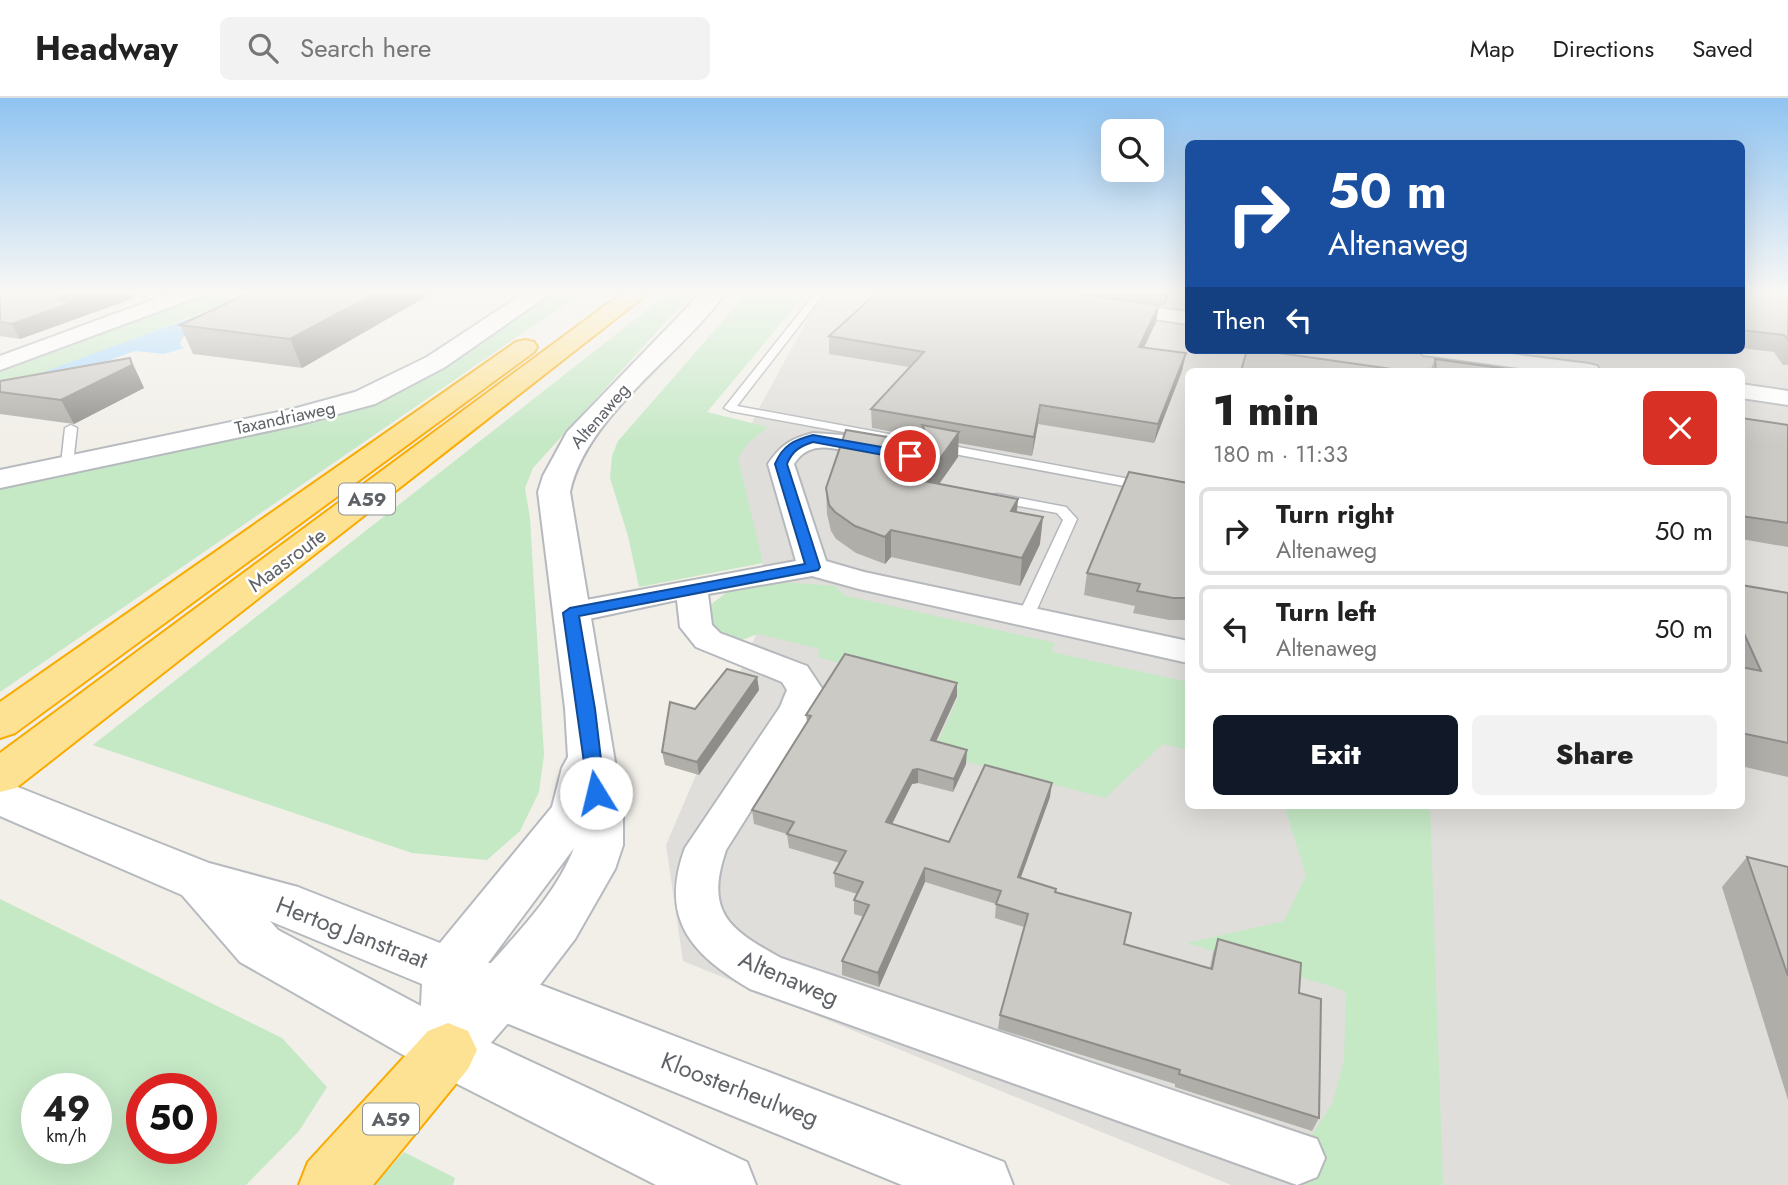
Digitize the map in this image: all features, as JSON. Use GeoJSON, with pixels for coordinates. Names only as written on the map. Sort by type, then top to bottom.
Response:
{"type":"FeatureCollection","features":[{"type":"Feature","properties":{"kind":"highway","name":"Maasroute"},"geometry":{"type":"LineString","coordinates":[[0,723],[533,342]]}},
{"type":"Feature","properties":{"kind":"highway","name":"Maasroute"},"geometry":{"type":"LineString","coordinates":[[0,776],[574,342]]}},
{"type":"Feature","properties":{"kind":"highway","name":"A59"},"geometry":{"type":"LineString","coordinates":[[331,1185],[448,1050]]}},
{"type":"Feature","properties":{"kind":"main road","name":"Taxandriaweg"},"geometry":{"type":"LineString","coordinates":[[0,479],[296,416],[365,398],[436,362],[467,342]]}},
{"type":"Feature","properties":{"kind":"main road","name":"Altenaweg"},"geometry":{"type":"LineString","coordinates":[[448,1050],[475,982],[563,914],[584,880],[599,846],[599,816],[586,709],[554,492],[566,457],[578,438],[669,342]]}},
{"type":"Feature","properties":{"kind":"main road","name":"Hertog Janstraat"},"geometry":{"type":"LineString","coordinates":[[0,797],[200,881],[298,908],[475,982]]}},
{"type":"Feature","properties":{"kind":"main road","name":"Hertog Janstraat"},"geometry":{"type":"LineString","coordinates":[[200,881],[259,946],[448,1050]]}},
{"type":"Feature","properties":{"kind":"main road","name":"Kloosterheulweg"},"geometry":{"type":"LineString","coordinates":[[475,982],[610,1040],[815,1117],[981,1185]]}},
{"type":"Feature","properties":{"kind":"main road"},"geometry":{"type":"LineString","coordinates":[[448,1050],[724,1185]]}},
{"type":"Feature","properties":{"kind":"street"},"geometry":{"type":"LineString","coordinates":[[0,363],[59,342]]}},
{"type":"Feature","properties":{"kind":"street"},"geometry":{"type":"LineString","coordinates":[[1462,354],[1567,368]]}},
{"type":"Feature","properties":{"kind":"street"},"geometry":{"type":"LineString","coordinates":[[1745,392],[1788,398]]}},
{"type":"Feature","properties":{"kind":"street"},"geometry":{"type":"LineString","coordinates":[[813,567],[781,464],[786,452],[800,442],[813,439],[911,447]]}},
{"type":"Feature","properties":{"kind":"street"},"geometry":{"type":"LineString","coordinates":[[570,613],[813,567],[859,580],[1185,651]]}},
{"type":"Feature","properties":{"kind":"street","name":"Altenaweg"},"geometry":{"type":"LineString","coordinates":[[692,588],[695,626],[708,639],[795,674],[805,690],[797,709],[707,848],[698,874],[694,891],[701,914],[713,937],[732,956],[767,974],[1298,1158]]}},
{"type":"Feature","properties":{"kind":"lane"},"geometry":{"type":"LineString","coordinates":[[783,342],[730,408],[911,447],[1185,493]]}},
{"type":"Feature","properties":{"kind":"lane"},"geometry":{"type":"LineString","coordinates":[[67,464],[71,428]]}},
{"type":"Feature","properties":{"kind":"lane"},"geometry":{"type":"LineString","coordinates":[[985,495],[1062,510],[1070,520],[1026,616]]}},
{"type":"Feature","properties":{"kind":"shaded area"},"geometry":{"type":"Polygon","coordinates":[[[795,342],[1185,342],[1185,354],[1745,354],[1745,342],[1788,342],[1788,1185],[1231,1185],[683,961],[666,845],[775,590],[724,484],[757,412],[795,342]]]}},
{"type":"Feature","properties":{"kind":"green space"},"geometry":{"type":"Polygon","coordinates":[[[63,342],[127,342],[0,388],[0,365],[63,342]]]}},
{"type":"Feature","properties":{"kind":"green space"},"geometry":{"type":"Polygon","coordinates":[[[480,342],[510,342],[0,692],[0,488],[367,408],[435,373],[480,342]]]}},
{"type":"Feature","properties":{"kind":"green space"},"geometry":{"type":"Polygon","coordinates":[[[606,342],[648,342],[533,468],[525,488],[530,518],[544,755],[539,792],[520,831],[487,860],[412,853],[93,745],[606,342]]]}},
{"type":"Feature","properties":{"kind":"green space"},"geometry":{"type":"Polygon","coordinates":[[[705,342],[766,342],[707,412],[768,427],[748,443],[738,458],[763,563],[639,587],[628,536],[610,478],[612,456],[618,441],[705,342]]]}},
{"type":"Feature","properties":{"kind":"green space"},"geometry":{"type":"Polygon","coordinates":[[[781,582],[836,586],[843,595],[1055,643],[1052,652],[1185,681],[1185,749],[1163,744],[1105,798],[933,753],[959,695],[817,657],[820,649],[758,634],[734,643],[712,624],[709,613],[709,606],[727,592],[781,582]]]}},
{"type":"Feature","properties":{"kind":"green space"},"geometry":{"type":"Polygon","coordinates":[[[1285,809],[1430,809],[1443,1185],[1306,1185],[1307,1142],[1332,1104],[1344,1060],[1346,991],[1187,943],[1284,921],[1306,875],[1285,809]]]}},
{"type":"Feature","properties":{"kind":"green space"},"geometry":{"type":"Polygon","coordinates":[[[0,899],[282,1038],[327,1087],[299,1131],[246,1185],[0,1185],[0,899]]]}},
{"type":"Feature","properties":{"kind":"green space"},"geometry":{"type":"Polygon","coordinates":[[[404,1152],[455,1178],[453,1185],[374,1185],[404,1152]]]}},
{"type":"Feature","properties":{"kind":"water"},"geometry":{"type":"Polygon","coordinates":[[[126,342],[181,342],[184,348],[164,354],[135,351],[54,380],[0,388],[126,342]]]}},
{"type":"Feature","properties":{"kind":"building"},"geometry":{"type":"Polygon","coordinates":[[[863,342],[1142,342],[1139,347],[1186,354],[1158,424],[1040,405],[1034,437],[871,409],[924,352],[863,342]]]}},
{"type":"Feature","properties":{"kind":"building"},"geometry":{"type":"Polygon","coordinates":[[[1246,354],[1286,354],[1385,368],[1242,368],[1246,354]]]}},
{"type":"Feature","properties":{"kind":"building"},"geometry":{"type":"Polygon","coordinates":[[[130,358],[132,365],[61,400],[0,392],[0,381],[130,358]]]}},
{"type":"Feature","properties":{"kind":"building"},"geometry":{"type":"Polygon","coordinates":[[[1435,359],[1500,368],[1436,368],[1435,359]]]}},
{"type":"Feature","properties":{"kind":"building"},"geometry":{"type":"Polygon","coordinates":[[[1745,419],[1788,425],[1788,523],[1745,517],[1745,419]]]}},
{"type":"Feature","properties":{"kind":"building"},"geometry":{"type":"Polygon","coordinates":[[[922,425],[959,432],[924,481],[1018,499],[1011,511],[1043,517],[1022,558],[891,530],[885,537],[855,526],[829,505],[826,488],[846,430],[911,441],[926,433],[922,425]]]}},
{"type":"Feature","properties":{"kind":"building"},"geometry":{"type":"Polygon","coordinates":[[[1129,472],[1185,482],[1185,598],[1137,591],[1140,584],[1087,573],[1129,472]]]}},
{"type":"Feature","properties":{"kind":"building"},"geometry":{"type":"Polygon","coordinates":[[[1745,586],[1788,593],[1788,743],[1745,734],[1745,668],[1761,671],[1745,636],[1745,586]]]}},
{"type":"Feature","properties":{"kind":"building"},"geometry":{"type":"Polygon","coordinates":[[[845,654],[957,683],[931,740],[967,750],[954,779],[913,770],[886,822],[949,842],[985,765],[1052,783],[1018,877],[1056,889],[1055,892],[1131,913],[1124,944],[1212,969],[1218,939],[1301,963],[1299,993],[1321,999],[1319,1118],[1179,1074],[1180,1070],[1000,1015],[1028,914],[996,904],[1001,891],[925,868],[878,973],[842,961],[869,905],[854,900],[863,882],[834,873],[846,851],[787,834],[794,822],[752,810],[811,716],[806,715],[845,654]]]}},
{"type":"Feature","properties":{"kind":"building"},"geometry":{"type":"Polygon","coordinates":[[[727,669],[757,677],[697,762],[662,752],[670,702],[695,709],[727,669]]]}},
{"type":"Feature","properties":{"kind":"building"},"geometry":{"type":"Polygon","coordinates":[[[1747,857],[1788,867],[1788,976],[1747,857]]]}},
{"type":"Feature","properties":{"kind":"route"},"geometry":{"type":"LineString","coordinates":[[596,793],[586,709],[570,613],[813,567],[781,464],[786,452],[800,442],[813,439],[910,456]]}}]}
